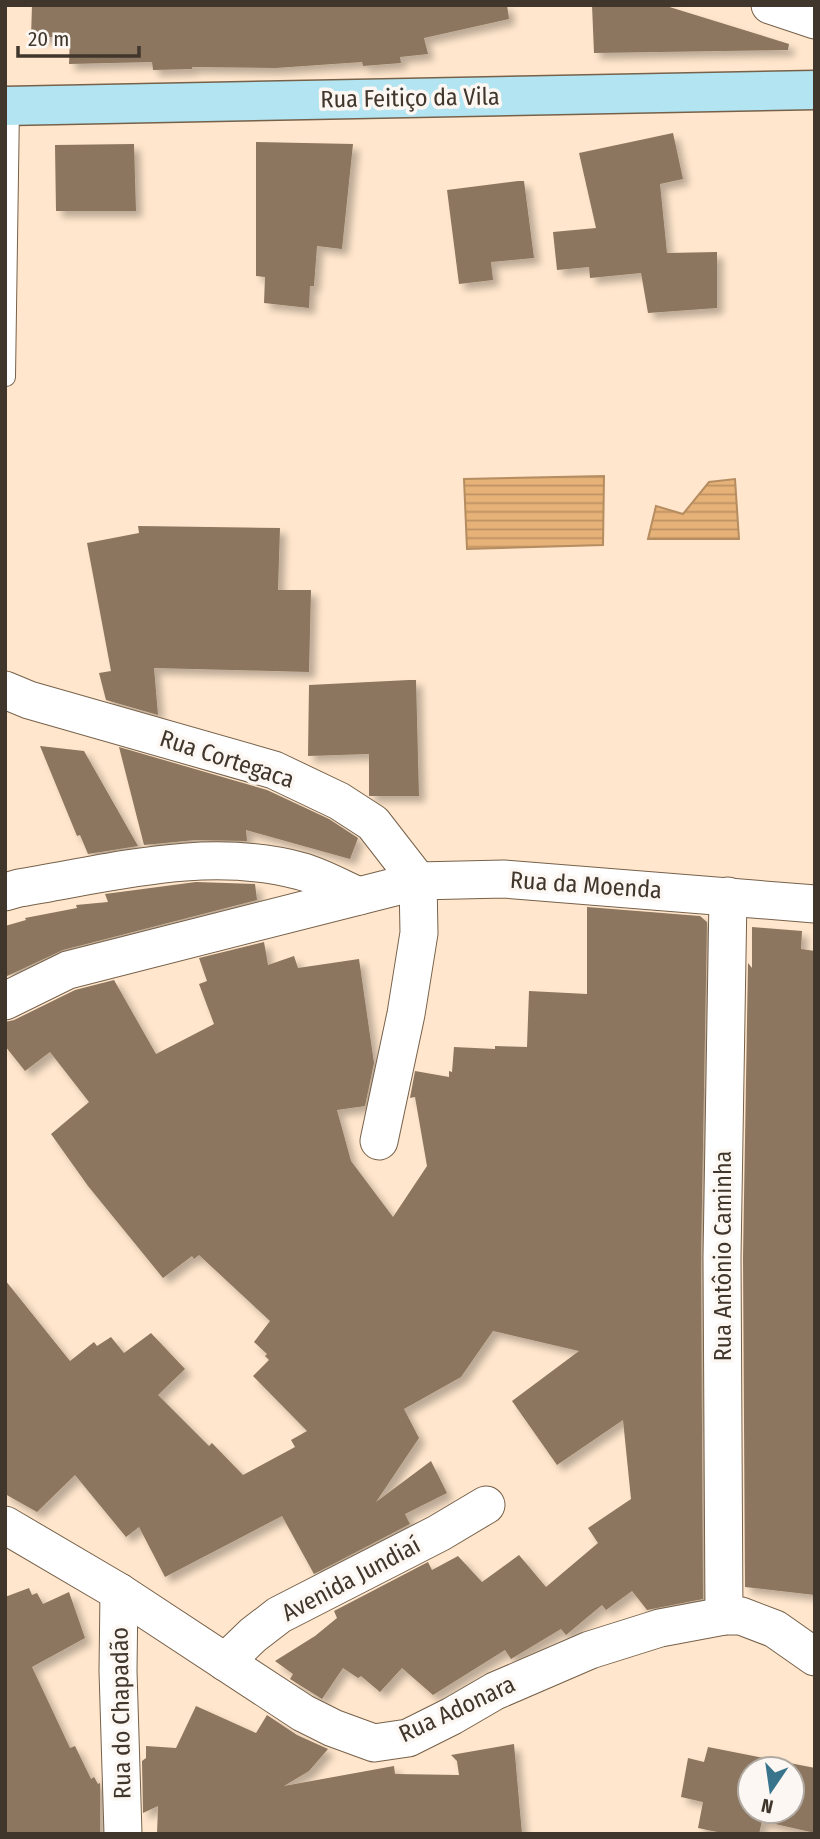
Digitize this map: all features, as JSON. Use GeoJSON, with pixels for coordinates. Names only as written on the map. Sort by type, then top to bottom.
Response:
{"type":"FeatureCollection","features":[{"type":"Feature","properties":{"kind":"street"},"geometry":{"type":"LineString","coordinates":[[770,5],[815,19]]}},
{"type":"Feature","properties":{"kind":"street","name":"Rua Feitiço da Vila"},"geometry":{"type":"LineString","coordinates":[[8,106],[815,90]]}},
{"type":"Feature","properties":{"kind":"street","name":"Rua Cortegaca"},"geometry":{"type":"LineString","coordinates":[[5,690],[29,700],[274,770],[339,801],[373,823],[418,881]]}},
{"type":"Feature","properties":{"kind":"street"},"geometry":{"type":"LineString","coordinates":[[5,892],[184,861],[251,861],[302,871],[359,896]]}},
{"type":"Feature","properties":{"kind":"street","name":"Rua da Moenda"},"geometry":{"type":"LineString","coordinates":[[5,1001],[68,970],[418,881],[504,879],[815,904]]}},
{"type":"Feature","properties":{"kind":"street"},"geometry":{"type":"LineString","coordinates":[[379,1142],[406,1014],[419,933],[418,881]]}},
{"type":"Feature","properties":{"kind":"street","name":"Rua Antônio Caminha"},"geometry":{"type":"LineString","coordinates":[[724,1616],[722,1257],[728,896]]}},
{"type":"Feature","properties":{"kind":"street","name":"Avenida Jundiaí"},"geometry":{"type":"LineString","coordinates":[[225,1662],[279,1615],[439,1533],[486,1505]]}},
{"type":"Feature","properties":{"kind":"street"},"geometry":{"type":"LineString","coordinates":[[5,1525],[119,1592]]}},
{"type":"Feature","properties":{"kind":"street","name":"Rua Adonara"},"geometry":{"type":"LineString","coordinates":[[119,1592],[303,1713],[333,1728],[374,1743],[408,1738],[495,1691],[590,1650],[660,1628],[741,1615],[775,1629],[815,1657]]}},
{"type":"Feature","properties":{"kind":"street","name":"Rua do Chapadão"},"geometry":{"type":"LineString","coordinates":[[119,1592],[118,1671],[123,1834]]}},
{"type":"Feature","properties":{"kind":"lane"},"geometry":{"type":"LineString","coordinates":[[6,377],[8,106]]}},
{"type":"Feature","properties":{"kind":"shaded area"},"geometry":{"type":"Polygon","coordinates":[[[604,476],[603,545],[467,549],[464,479],[604,476]]]}},
{"type":"Feature","properties":{"kind":"shaded area"},"geometry":{"type":"Polygon","coordinates":[[[735,479],[739,539],[648,539],[656,506],[683,514],[709,482],[735,479]]]}},
{"type":"Feature","properties":{"kind":"building"},"geometry":{"type":"Polygon","coordinates":[[[32,5],[507,5],[509,19],[424,38],[428,54],[400,57],[401,63],[153,70],[152,62],[69,64],[70,36],[31,38],[32,5]]]}},
{"type":"Feature","properties":{"kind":"building"},"geometry":{"type":"Polygon","coordinates":[[[592,5],[663,5],[789,44],[788,50],[594,53],[592,5]]]}},
{"type":"Feature","properties":{"kind":"building"},"geometry":{"type":"Polygon","coordinates":[[[673,133],[683,179],[660,184],[667,253],[717,252],[717,308],[648,313],[641,273],[590,278],[589,267],[557,270],[553,232],[596,228],[579,153],[673,133]]]}},
{"type":"Feature","properties":{"kind":"building"},"geometry":{"type":"Polygon","coordinates":[[[256,142],[353,144],[342,249],[317,246],[314,286],[310,286],[309,308],[264,303],[265,277],[256,276],[256,142]]]}},
{"type":"Feature","properties":{"kind":"building"},"geometry":{"type":"Polygon","coordinates":[[[134,144],[136,211],[56,211],[55,145],[134,144]]]}},
{"type":"Feature","properties":{"kind":"building"},"geometry":{"type":"Polygon","coordinates":[[[524,181],[534,258],[491,262],[493,280],[459,284],[447,190],[524,181]]]}},
{"type":"Feature","properties":{"kind":"building"},"geometry":{"type":"Polygon","coordinates":[[[138,526],[280,528],[278,590],[311,590],[309,672],[154,668],[158,715],[106,700],[99,673],[111,671],[87,543],[139,533],[138,526]]]}},
{"type":"Feature","properties":{"kind":"building"},"geometry":{"type":"Polygon","coordinates":[[[416,680],[419,796],[369,796],[369,754],[308,756],[309,685],[416,680]]]}},
{"type":"Feature","properties":{"kind":"building"},"geometry":{"type":"Polygon","coordinates":[[[40,746],[84,751],[138,846],[88,854],[80,835],[77,836],[40,746]]]}},
{"type":"Feature","properties":{"kind":"building"},"geometry":{"type":"Polygon","coordinates":[[[119,747],[267,790],[329,819],[358,838],[350,859],[246,830],[247,841],[195,840],[144,845],[119,747]]]}},
{"type":"Feature","properties":{"kind":"building"},"geometry":{"type":"Polygon","coordinates":[[[196,882],[255,884],[257,900],[63,950],[5,977],[5,926],[26,920],[25,918],[77,908],[76,905],[108,902],[105,894],[196,882]]]}},
{"type":"Feature","properties":{"kind":"building"},"geometry":{"type":"Polygon","coordinates":[[[587,907],[700,916],[707,922],[701,1257],[703,1599],[647,1610],[632,1591],[606,1610],[602,1605],[566,1635],[561,1629],[511,1659],[505,1650],[433,1695],[402,1668],[380,1692],[361,1676],[358,1678],[343,1668],[322,1699],[290,1679],[293,1674],[275,1661],[315,1636],[337,1618],[334,1611],[428,1562],[432,1570],[458,1556],[482,1582],[519,1555],[546,1587],[598,1543],[588,1528],[631,1499],[623,1420],[557,1465],[512,1401],[579,1351],[493,1331],[461,1377],[404,1409],[419,1438],[376,1502],[431,1461],[447,1493],[405,1514],[410,1524],[314,1574],[282,1516],[165,1577],[139,1527],[126,1537],[75,1475],[37,1512],[5,1494],[5,1280],[70,1361],[94,1342],[97,1346],[111,1337],[124,1353],[151,1333],[185,1369],[158,1395],[209,1446],[212,1443],[243,1475],[295,1447],[291,1440],[307,1431],[253,1376],[269,1360],[265,1356],[267,1354],[254,1342],[270,1321],[199,1255],[194,1259],[192,1256],[163,1278],[88,1186],[51,1134],[89,1102],[50,1052],[25,1071],[5,1046],[5,1022],[75,990],[114,980],[156,1054],[214,1024],[199,984],[207,981],[199,958],[264,942],[268,965],[294,956],[298,968],[359,959],[374,1063],[365,1106],[337,1110],[351,1161],[393,1217],[427,1166],[415,1097],[410,1098],[415,1071],[449,1077],[449,1071],[452,1072],[454,1047],[527,1047],[529,991],[587,994],[587,907]]]}},
{"type":"Feature","properties":{"kind":"building"},"geometry":{"type":"Polygon","coordinates":[[[752,927],[802,931],[801,949],[815,951],[815,1595],[745,1587],[743,1257],[748,963],[752,968],[752,927]]]}},
{"type":"Feature","properties":{"kind":"building"},"geometry":{"type":"Polygon","coordinates":[[[29,1588],[32,1595],[37,1593],[43,1604],[69,1592],[85,1638],[32,1667],[70,1748],[75,1746],[91,1779],[94,1777],[98,1784],[100,1783],[100,1834],[5,1834],[5,1597],[29,1588]]]}},
{"type":"Feature","properties":{"kind":"building"},"geometry":{"type":"Polygon","coordinates":[[[196,1706],[256,1733],[267,1715],[297,1735],[328,1749],[309,1771],[284,1786],[394,1766],[395,1774],[459,1775],[457,1761],[451,1755],[514,1744],[522,1834],[157,1834],[158,1806],[143,1813],[142,1761],[146,1758],[146,1746],[176,1748],[196,1706]]]}},
{"type":"Feature","properties":{"kind":"building"},"geometry":{"type":"Polygon","coordinates":[[[708,1747],[749,1755],[736,1755],[736,1825],[761,1825],[759,1834],[727,1834],[698,1828],[703,1802],[681,1797],[688,1758],[704,1762],[708,1747]]]}},
{"type":"Feature","properties":{"kind":"building"},"geometry":{"type":"Polygon","coordinates":[[[806,1766],[815,1768],[815,1833],[780,1825],[806,1825],[806,1766]]]}}]}
